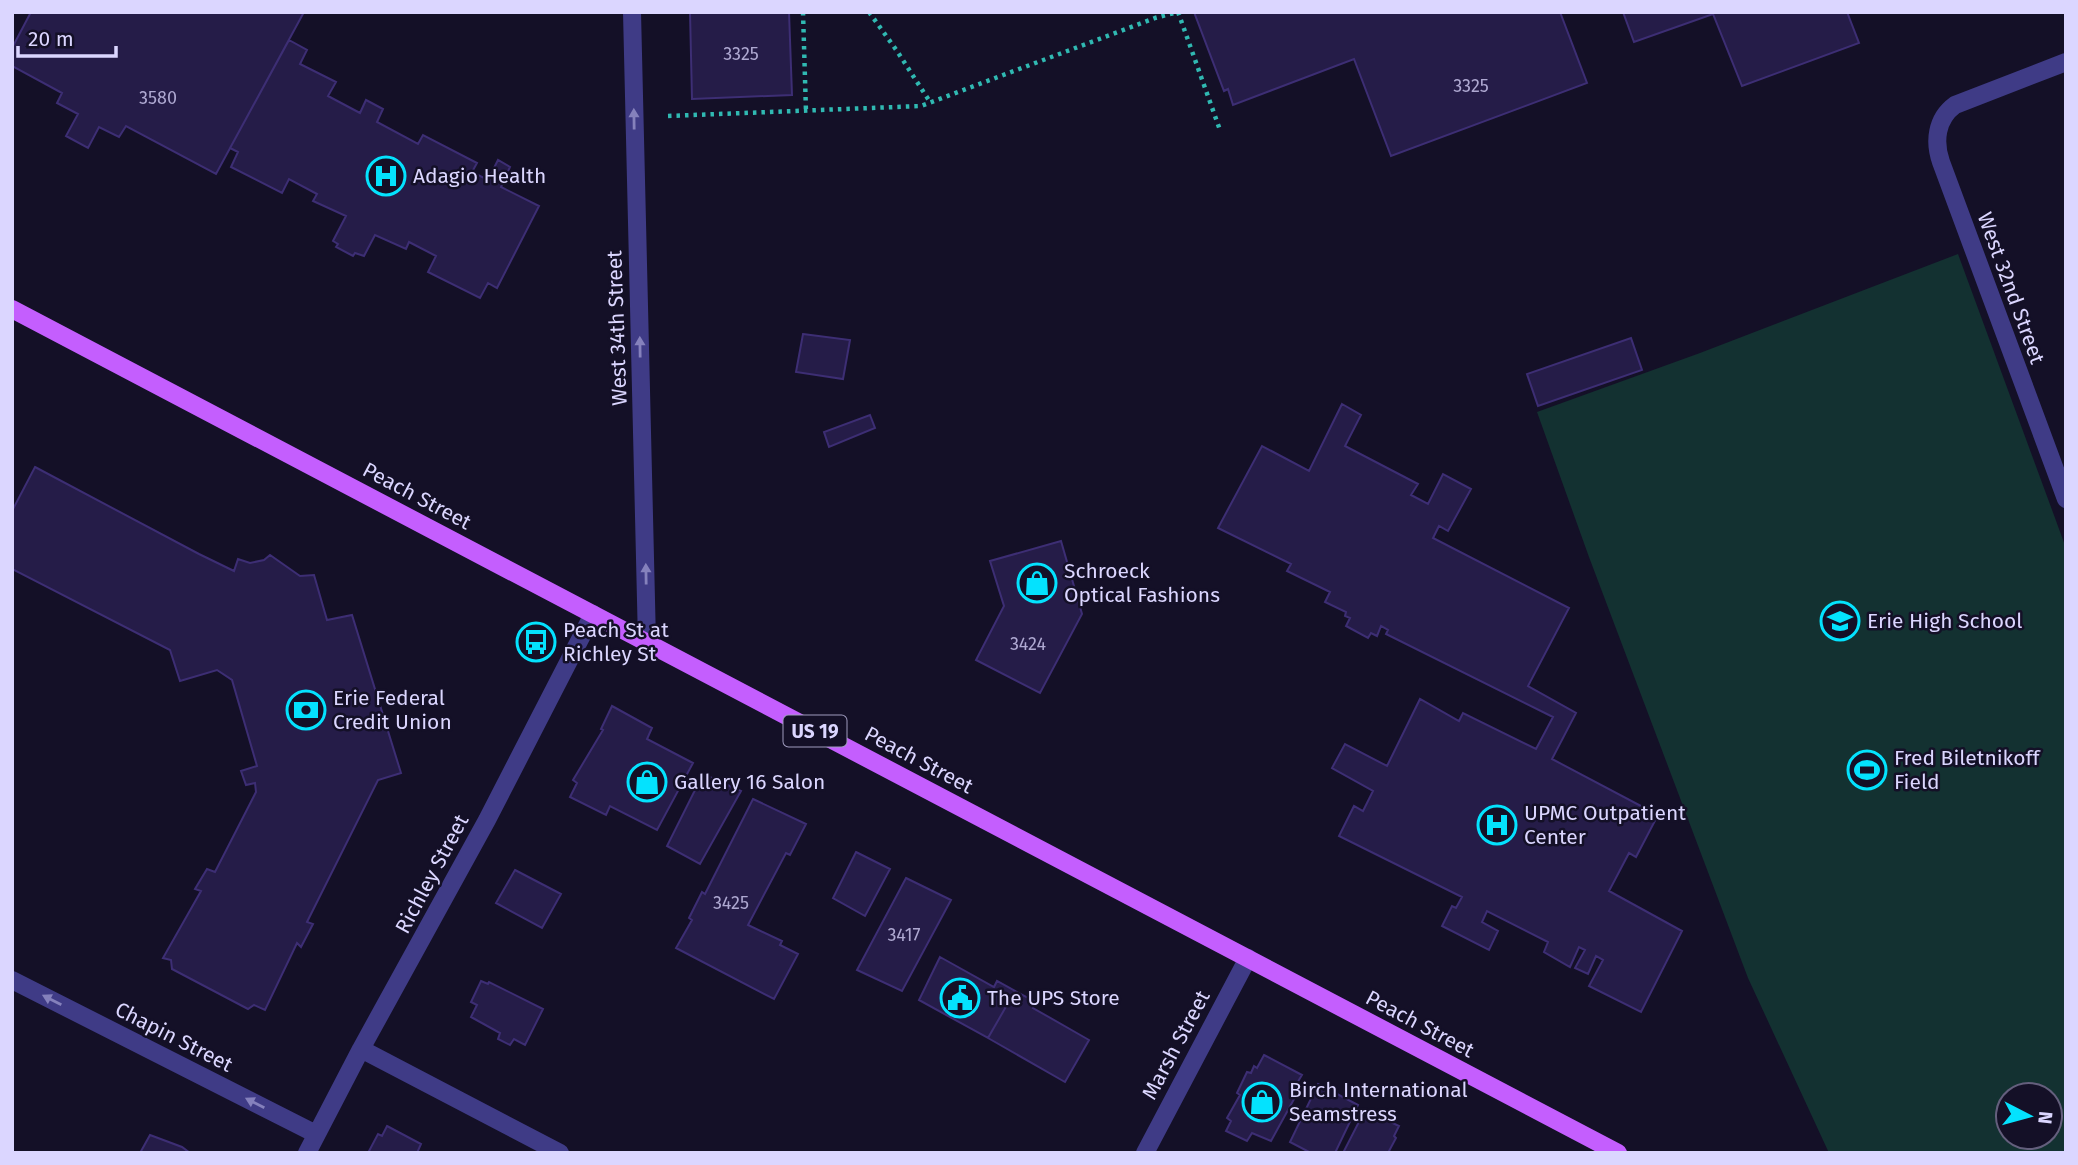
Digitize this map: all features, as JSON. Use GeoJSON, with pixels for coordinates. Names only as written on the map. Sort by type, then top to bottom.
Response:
{"type":"FeatureCollection","features":[{"type":"Feature","properties":{"kind":"main road","name":"Peach Street"},"geometry":{"type":"LineString","coordinates":[[12,309],[1618,1153]]}},
{"type":"Feature","properties":{"kind":"street","name":"West 34th Street"},"geometry":{"type":"LineString","coordinates":[[632,12],[647,642]]}},
{"type":"Feature","properties":{"kind":"street","name":"West 32nd Street"},"geometry":{"type":"LineString","coordinates":[[2066,62],[1955,105],[1946,113],[1938,130],[1936,143],[2066,499]]}},
{"type":"Feature","properties":{"kind":"street","name":"Richley Street"},"geometry":{"type":"LineString","coordinates":[[307,1153],[487,820],[593,614]]}},
{"type":"Feature","properties":{"kind":"street","name":"Marsh Street"},"geometry":{"type":"LineString","coordinates":[[1145,1153],[1248,958]]}},
{"type":"Feature","properties":{"kind":"street","name":"Chapin Street"},"geometry":{"type":"LineString","coordinates":[[12,980],[316,1134]]}},
{"type":"Feature","properties":{"kind":"street"},"geometry":{"type":"LineString","coordinates":[[361,1049],[560,1153]]}},
{"type":"Feature","properties":{"kind":"path"},"geometry":{"type":"LineString","coordinates":[[803,12],[806,112]]}},
{"type":"Feature","properties":{"kind":"path"},"geometry":{"type":"LineString","coordinates":[[869,12],[930,102]]}},
{"type":"Feature","properties":{"kind":"path"},"geometry":{"type":"LineString","coordinates":[[668,116],[921,106],[1155,15],[1178,12],[1220,130]]}},
{"type":"Feature","properties":{"kind":"green space","name":"Fred Biletnikoff Field"},"geometry":{"type":"Polygon","coordinates":[[[1958,254],[2066,548],[2066,1153],[1829,1153],[1748,978],[1537,412],[1958,254]]]}},
{"type":"Feature","properties":{"kind":"building"},"geometry":{"type":"Polygon","coordinates":[[[31,12],[304,12],[216,174],[126,126],[119,137],[99,127],[88,148],[66,136],[78,114],[57,103],[62,93],[12,66],[12,48],[31,12]]]}},
{"type":"Feature","properties":{"kind":"building"},"geometry":{"type":"Polygon","coordinates":[[[690,12],[789,12],[792,95],[692,99],[690,12]]]}},
{"type":"Feature","properties":{"kind":"building"},"geometry":{"type":"Polygon","coordinates":[[[1194,12],[1560,12],[1587,83],[1391,156],[1354,59],[1233,105],[1228,89],[1224,91],[1194,12]]]}},
{"type":"Feature","properties":{"kind":"building"},"geometry":{"type":"Polygon","coordinates":[[[1623,12],[1847,12],[1859,43],[1742,86],[1713,14],[1634,42],[1623,12]]]}},
{"type":"Feature","properties":{"kind":"building"},"geometry":{"type":"Polygon","coordinates":[[[289,40],[307,50],[300,64],[336,82],[328,96],[360,113],[366,100],[383,109],[377,122],[418,144],[423,135],[477,163],[472,172],[488,180],[498,160],[510,167],[501,187],[539,206],[497,288],[488,283],[480,298],[428,272],[436,256],[409,242],[406,249],[375,235],[364,256],[355,253],[353,256],[336,247],[338,244],[333,241],[346,216],[313,201],[317,194],[289,179],[282,193],[231,167],[238,152],[230,148],[289,40]]]}},
{"type":"Feature","properties":{"kind":"building"},"geometry":{"type":"Polygon","coordinates":[[[803,334],[850,340],[843,379],[796,372],[803,334]]]}},
{"type":"Feature","properties":{"kind":"building"},"geometry":{"type":"Polygon","coordinates":[[[1631,338],[1642,370],[1538,406],[1527,374],[1631,338]]]}},
{"type":"Feature","properties":{"kind":"building"},"geometry":{"type":"Polygon","coordinates":[[[1342,404],[1361,415],[1345,446],[1418,484],[1411,495],[1428,504],[1443,474],[1471,489],[1448,531],[1439,526],[1433,538],[1569,608],[1528,686],[1576,713],[1552,759],[1658,815],[1636,857],[1629,853],[1609,891],[1682,931],[1641,1012],[1589,986],[1603,960],[1596,956],[1588,974],[1575,968],[1585,950],[1579,947],[1570,967],[1544,952],[1548,942],[1487,911],[1482,922],[1498,931],[1489,950],[1442,926],[1452,906],[1456,908],[1462,897],[1339,836],[1354,806],[1363,811],[1373,791],[1332,768],[1345,744],[1387,766],[1420,699],[1459,721],[1463,713],[1536,749],[1553,717],[1386,634],[1388,630],[1381,626],[1377,636],[1371,633],[1368,638],[1346,626],[1350,618],[1345,616],[1346,612],[1325,602],[1330,592],[1287,571],[1291,564],[1218,528],[1262,446],[1309,471],[1342,404]]]}},
{"type":"Feature","properties":{"kind":"building"},"geometry":{"type":"Polygon","coordinates":[[[870,415],[875,428],[829,447],[824,432],[870,415]]]}},
{"type":"Feature","properties":{"kind":"building"},"geometry":{"type":"Polygon","coordinates":[[[35,467],[234,571],[238,559],[250,563],[264,560],[270,555],[300,576],[314,575],[327,620],[352,615],[401,773],[378,780],[307,922],[313,924],[301,947],[297,943],[265,1010],[254,1005],[248,1009],[172,969],[171,960],[163,958],[201,891],[195,889],[207,869],[215,872],[256,792],[255,783],[246,785],[241,771],[257,766],[232,680],[217,670],[180,681],[170,650],[12,569],[12,511],[35,467]]]}},
{"type":"Feature","properties":{"kind":"building"},"geometry":{"type":"Polygon","coordinates":[[[1061,541],[1082,614],[1040,693],[976,660],[1004,606],[990,561],[1061,541]]]}},
{"type":"Feature","properties":{"kind":"building"},"geometry":{"type":"Polygon","coordinates":[[[612,706],[652,728],[647,739],[693,763],[657,830],[610,806],[606,815],[570,797],[577,783],[573,780],[603,730],[601,729],[612,706]]]}},
{"type":"Feature","properties":{"kind":"building"},"geometry":{"type":"Polygon","coordinates":[[[703,774],[741,791],[700,864],[667,846],[703,774]]]}},
{"type":"Feature","properties":{"kind":"building"},"geometry":{"type":"Polygon","coordinates":[[[753,799],[806,824],[790,855],[786,853],[748,925],[782,941],[780,945],[798,954],[774,999],[676,948],[692,920],[689,918],[702,892],[705,894],[753,799]]]}},
{"type":"Feature","properties":{"kind":"building"},"geometry":{"type":"Polygon","coordinates":[[[856,852],[890,869],[865,916],[833,898],[856,852]]]}},
{"type":"Feature","properties":{"kind":"building"},"geometry":{"type":"Polygon","coordinates":[[[515,870],[561,894],[542,928],[496,903],[515,870]]]}},
{"type":"Feature","properties":{"kind":"building"},"geometry":{"type":"Polygon","coordinates":[[[906,878],[951,900],[902,991],[857,970],[906,878]]]}},
{"type":"Feature","properties":{"kind":"building"},"geometry":{"type":"Polygon","coordinates":[[[940,957],[994,987],[997,981],[1015,991],[988,1038],[919,1000],[940,957]]]}},
{"type":"Feature","properties":{"kind":"building"},"geometry":{"type":"Polygon","coordinates":[[[481,981],[488,984],[489,982],[543,1009],[525,1045],[514,1039],[510,1045],[498,1039],[500,1033],[471,1017],[477,1005],[471,1002],[481,981]]]}},
{"type":"Feature","properties":{"kind":"building"},"geometry":{"type":"Polygon","coordinates":[[[1015,991],[1036,1002],[1033,1008],[1089,1040],[1065,1082],[988,1038],[1015,991]]]}},
{"type":"Feature","properties":{"kind":"building"},"geometry":{"type":"Polygon","coordinates":[[[1264,1055],[1302,1075],[1294,1088],[1299,1090],[1271,1141],[1252,1133],[1247,1141],[1226,1131],[1231,1121],[1227,1118],[1240,1095],[1237,1093],[1247,1072],[1251,1073],[1254,1066],[1257,1068],[1264,1055]]]}},
{"type":"Feature","properties":{"kind":"building"},"geometry":{"type":"Polygon","coordinates":[[[1318,1084],[1358,1105],[1335,1153],[1311,1153],[1290,1142],[1318,1084]]]}},
{"type":"Feature","properties":{"kind":"building"},"geometry":{"type":"Polygon","coordinates":[[[1365,1110],[1399,1126],[1388,1153],[1343,1153],[1365,1110]]]}},
{"type":"Feature","properties":{"kind":"building"},"geometry":{"type":"Polygon","coordinates":[[[387,1126],[421,1144],[417,1153],[368,1153],[378,1134],[382,1136],[387,1126]]]}},
{"type":"Feature","properties":{"kind":"building"},"geometry":{"type":"Polygon","coordinates":[[[150,1135],[182,1147],[190,1153],[140,1153],[150,1135]]]}},
{"type":"Feature","properties":{"kind":"place","name":"Adagio Health"},"geometry":{"type":"Point","coordinates":[386,176]}},
{"type":"Feature","properties":{"kind":"place","name":"Schroeck Optical Fashions"},"geometry":{"type":"Point","coordinates":[1037,583]}},
{"type":"Feature","properties":{"kind":"place","name":"Erie High School"},"geometry":{"type":"Point","coordinates":[1840,621]}},
{"type":"Feature","properties":{"kind":"place","name":"Peach St at Richley St"},"geometry":{"type":"Point","coordinates":[536,642]}},
{"type":"Feature","properties":{"kind":"place","name":"Erie Federal Credit Union"},"geometry":{"type":"Point","coordinates":[306,710]}},
{"type":"Feature","properties":{"kind":"place","name":"Fred Biletnikoff Field"},"geometry":{"type":"Point","coordinates":[1867,770]}},
{"type":"Feature","properties":{"kind":"place","name":"Gallery 16 Salon"},"geometry":{"type":"Point","coordinates":[647,782]}},
{"type":"Feature","properties":{"kind":"place","name":"UPMC Outpatient Center"},"geometry":{"type":"Point","coordinates":[1497,825]}},
{"type":"Feature","properties":{"kind":"place","name":"The UPS Store"},"geometry":{"type":"Point","coordinates":[960,998]}},
{"type":"Feature","properties":{"kind":"place","name":"Birch International Seamstress"},"geometry":{"type":"Point","coordinates":[1262,1102]}}]}
